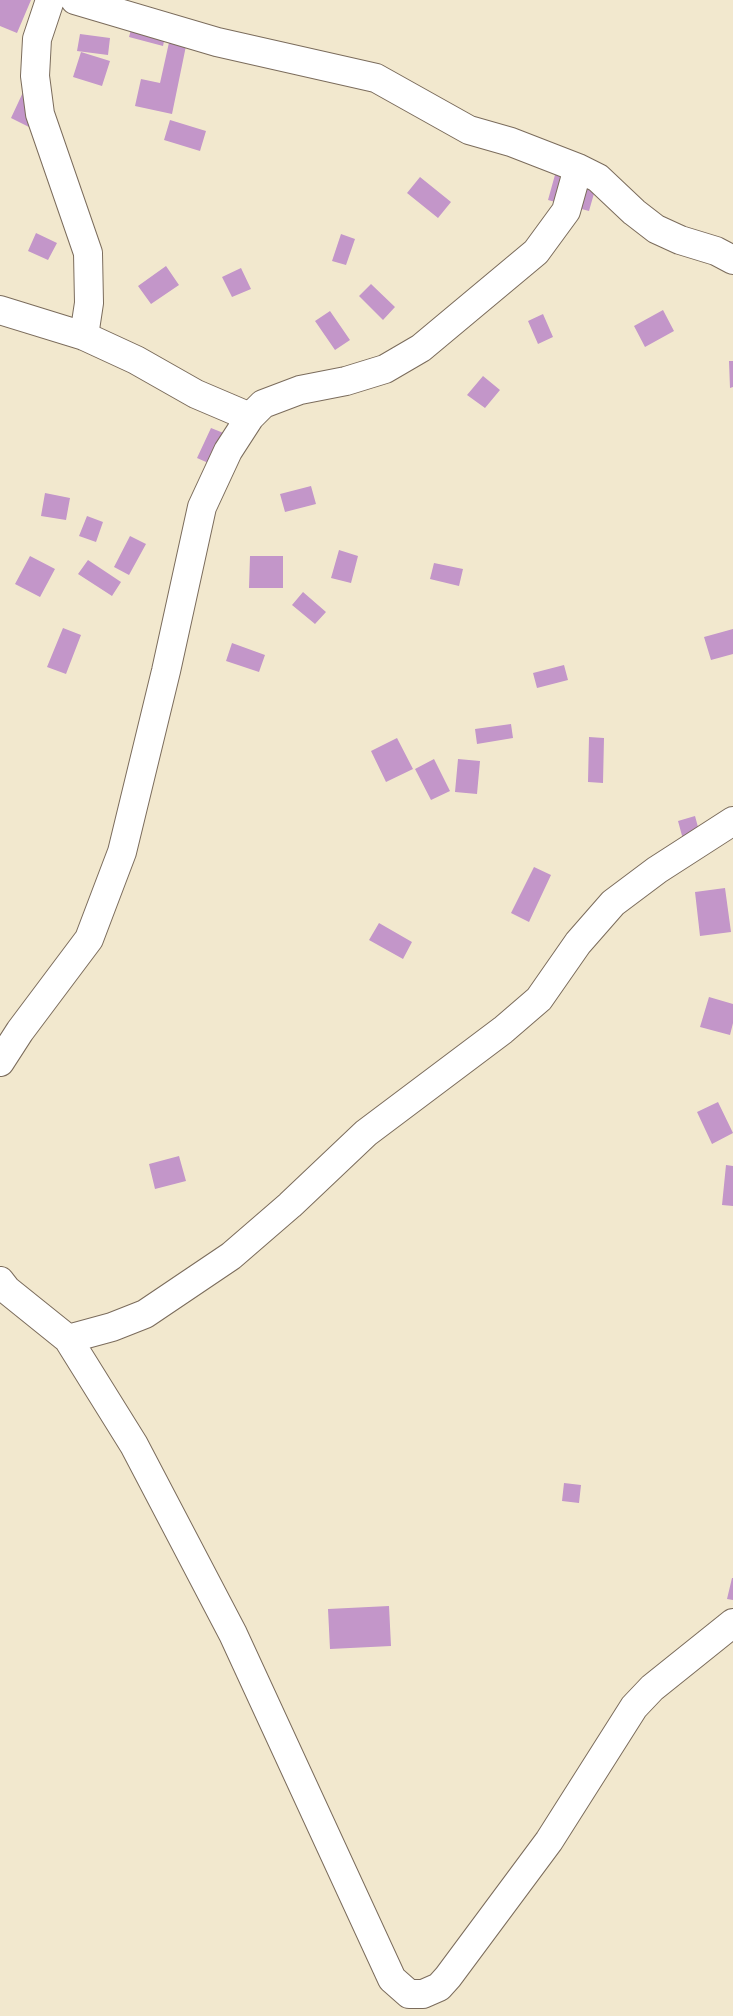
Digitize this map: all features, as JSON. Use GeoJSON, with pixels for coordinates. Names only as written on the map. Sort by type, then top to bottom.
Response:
{"type":"FeatureCollection","features":[{"type":"Feature","properties":{"kind":"street"},"geometry":{"type":"LineString","coordinates":[[50,0],[37,39],[35,76],[40,114],[88,252],[89,304],[84,336]]}},
{"type":"Feature","properties":{"kind":"street"},"geometry":{"type":"LineString","coordinates":[[76,0],[217,42],[376,78],[468,130],[512,142],[578,168],[598,178],[634,212],[656,229],[680,240],[716,251],[733,260]]}},
{"type":"Feature","properties":{"kind":"street"},"geometry":{"type":"LineString","coordinates":[[0,1062],[20,1031],[88,939],[122,852],[166,671],[202,506],[228,451],[250,417],[263,404],[300,390],[346,381],[385,369],[420,348],[536,252],[566,211],[578,168]]}},
{"type":"Feature","properties":{"kind":"street"},"geometry":{"type":"LineString","coordinates":[[0,310],[84,336],[136,360],[196,394],[250,417]]}},
{"type":"Feature","properties":{"kind":"street"},"geometry":{"type":"LineString","coordinates":[[68,1339],[112,1327],[145,1314],[231,1256],[290,1205],[366,1132],[503,1030],[539,1000],[578,944],[613,903],[657,870],[733,821]]}},
{"type":"Feature","properties":{"kind":"street"},"geometry":{"type":"LineString","coordinates":[[0,1282],[7,1290],[68,1339],[134,1445],[233,1634],[392,1979],[409,1994],[423,1994],[439,1987],[448,1976],[549,1841],[634,1706],[652,1688],[733,1623]]}},
{"type":"Feature","properties":{"kind":"building"},"geometry":{"type":"Polygon","coordinates":[[[0,0],[31,0],[17,33],[0,26],[0,0]]]}},
{"type":"Feature","properties":{"kind":"building"},"geometry":{"type":"Polygon","coordinates":[[[134,19],[167,27],[163,46],[129,37],[134,19]]]}},
{"type":"Feature","properties":{"kind":"building"},"geometry":{"type":"Polygon","coordinates":[[[80,34],[110,38],[108,55],[77,51],[80,34]]]}},
{"type":"Feature","properties":{"kind":"building"},"geometry":{"type":"Polygon","coordinates":[[[170,38],[187,41],[172,114],[135,106],[141,79],[160,83],[170,38]]]}},
{"type":"Feature","properties":{"kind":"building"},"geometry":{"type":"Polygon","coordinates":[[[81,52],[110,61],[102,86],[73,77],[81,52]]]}},
{"type":"Feature","properties":{"kind":"building"},"geometry":{"type":"Polygon","coordinates":[[[25,88],[43,97],[29,127],[11,118],[25,88]]]}},
{"type":"Feature","properties":{"kind":"building"},"geometry":{"type":"Polygon","coordinates":[[[170,120],[206,131],[200,151],[164,140],[170,120]]]}},
{"type":"Feature","properties":{"kind":"building"},"geometry":{"type":"Polygon","coordinates":[[[558,164],[599,176],[589,211],[548,200],[558,164]]]}},
{"type":"Feature","properties":{"kind":"building"},"geometry":{"type":"Polygon","coordinates":[[[420,177],[451,202],[438,218],[407,193],[420,177]]]}},
{"type":"Feature","properties":{"kind":"building"},"geometry":{"type":"Polygon","coordinates":[[[36,233],[57,243],[48,260],[28,251],[36,233]]]}},
{"type":"Feature","properties":{"kind":"building"},"geometry":{"type":"Polygon","coordinates":[[[341,234],[355,239],[346,265],[332,261],[341,234]]]}},
{"type":"Feature","properties":{"kind":"building"},"geometry":{"type":"Polygon","coordinates":[[[166,266],[179,285],[151,304],[138,286],[166,266]]]}},
{"type":"Feature","properties":{"kind":"building"},"geometry":{"type":"Polygon","coordinates":[[[241,268],[251,289],[232,297],[222,277],[241,268]]]}},
{"type":"Feature","properties":{"kind":"building"},"geometry":{"type":"Polygon","coordinates":[[[371,284],[395,307],[383,320],[359,296],[371,284]]]}},
{"type":"Feature","properties":{"kind":"building"},"geometry":{"type":"Polygon","coordinates":[[[663,310],[674,331],[645,347],[634,326],[663,310]]]}},
{"type":"Feature","properties":{"kind":"building"},"geometry":{"type":"Polygon","coordinates":[[[330,311],[350,340],[335,350],[315,321],[330,311]]]}},
{"type":"Feature","properties":{"kind":"building"},"geometry":{"type":"Polygon","coordinates":[[[543,314],[553,337],[538,344],[528,321],[543,314]]]}},
{"type":"Feature","properties":{"kind":"building"},"geometry":{"type":"Polygon","coordinates":[[[729,361],[733,361],[733,387],[730,388],[729,361]]]}},
{"type":"Feature","properties":{"kind":"building"},"geometry":{"type":"Polygon","coordinates":[[[483,376],[500,390],[485,408],[467,395],[483,376]]]}},
{"type":"Feature","properties":{"kind":"building"},"geometry":{"type":"Polygon","coordinates":[[[211,428],[226,434],[213,465],[197,458],[211,428]]]}},
{"type":"Feature","properties":{"kind":"building"},"geometry":{"type":"Polygon","coordinates":[[[311,486],[316,504],[285,512],[280,494],[311,486]]]}},
{"type":"Feature","properties":{"kind":"building"},"geometry":{"type":"Polygon","coordinates":[[[45,493],[70,498],[66,520],[41,516],[45,493]]]}},
{"type":"Feature","properties":{"kind":"building"},"geometry":{"type":"Polygon","coordinates":[[[87,516],[103,522],[96,542],[79,536],[87,516]]]}},
{"type":"Feature","properties":{"kind":"building"},"geometry":{"type":"Polygon","coordinates":[[[130,536],[146,544],[129,575],[114,567],[130,536]]]}},
{"type":"Feature","properties":{"kind":"building"},"geometry":{"type":"Polygon","coordinates":[[[339,550],[358,556],[351,583],[331,578],[339,550]]]}},
{"type":"Feature","properties":{"kind":"building"},"geometry":{"type":"Polygon","coordinates":[[[30,556],[55,569],[40,597],[15,584],[30,556]]]}},
{"type":"Feature","properties":{"kind":"building"},"geometry":{"type":"Polygon","coordinates":[[[250,556],[283,556],[283,588],[249,588],[250,556]]]}},
{"type":"Feature","properties":{"kind":"building"},"geometry":{"type":"Polygon","coordinates":[[[88,560],[121,582],[112,596],[78,574],[88,560]]]}},
{"type":"Feature","properties":{"kind":"building"},"geometry":{"type":"Polygon","coordinates":[[[434,563],[463,569],[459,586],[430,579],[434,563]]]}},
{"type":"Feature","properties":{"kind":"building"},"geometry":{"type":"Polygon","coordinates":[[[303,592],[326,612],[315,624],[292,605],[303,592]]]}},
{"type":"Feature","properties":{"kind":"building"},"geometry":{"type":"Polygon","coordinates":[[[63,628],[81,635],[66,674],[47,667],[63,628]]]}},
{"type":"Feature","properties":{"kind":"building"},"geometry":{"type":"Polygon","coordinates":[[[733,629],[733,654],[711,660],[704,637],[733,629]]]}},
{"type":"Feature","properties":{"kind":"building"},"geometry":{"type":"Polygon","coordinates":[[[232,643],[265,655],[259,672],[226,661],[232,643]]]}},
{"type":"Feature","properties":{"kind":"building"},"geometry":{"type":"Polygon","coordinates":[[[564,665],[568,680],[537,688],[533,673],[564,665]]]}},
{"type":"Feature","properties":{"kind":"building"},"geometry":{"type":"Polygon","coordinates":[[[511,724],[513,738],[477,744],[475,729],[511,724]]]}},
{"type":"Feature","properties":{"kind":"building"},"geometry":{"type":"Polygon","coordinates":[[[589,737],[604,738],[603,783],[588,782],[589,737]]]}},
{"type":"Feature","properties":{"kind":"building"},"geometry":{"type":"Polygon","coordinates":[[[397,738],[413,769],[386,782],[371,751],[397,738]]]}},
{"type":"Feature","properties":{"kind":"building"},"geometry":{"type":"Polygon","coordinates":[[[434,759],[450,791],[431,800],[415,769],[434,759]]]}},
{"type":"Feature","properties":{"kind":"building"},"geometry":{"type":"Polygon","coordinates":[[[458,759],[480,761],[477,794],[455,792],[458,759]]]}},
{"type":"Feature","properties":{"kind":"building"},"geometry":{"type":"Polygon","coordinates":[[[695,816],[701,838],[684,843],[678,821],[695,816]]]}},
{"type":"Feature","properties":{"kind":"building"},"geometry":{"type":"Polygon","coordinates":[[[534,867],[551,875],[529,922],[511,913],[534,867]]]}},
{"type":"Feature","properties":{"kind":"building"},"geometry":{"type":"Polygon","coordinates":[[[725,888],[731,932],[700,936],[695,892],[725,888]]]}},
{"type":"Feature","properties":{"kind":"building"},"geometry":{"type":"Polygon","coordinates":[[[379,923],[412,942],[403,959],[369,940],[379,923]]]}},
{"type":"Feature","properties":{"kind":"building"},"geometry":{"type":"Polygon","coordinates":[[[709,997],[733,1004],[733,1023],[730,1035],[700,1027],[709,997]]]}},
{"type":"Feature","properties":{"kind":"building"},"geometry":{"type":"Polygon","coordinates":[[[718,1102],[733,1133],[712,1144],[697,1112],[718,1102]]]}},
{"type":"Feature","properties":{"kind":"building"},"geometry":{"type":"Polygon","coordinates":[[[179,1156],[186,1181],[155,1189],[149,1164],[179,1156]]]}},
{"type":"Feature","properties":{"kind":"building"},"geometry":{"type":"Polygon","coordinates":[[[726,1165],[733,1166],[733,1206],[722,1205],[726,1165]]]}},
{"type":"Feature","properties":{"kind":"building"},"geometry":{"type":"Polygon","coordinates":[[[564,1483],[581,1485],[579,1503],[562,1501],[564,1483]]]}},
{"type":"Feature","properties":{"kind":"building"},"geometry":{"type":"Polygon","coordinates":[[[733,1578],[733,1600],[727,1599],[733,1578]]]}},
{"type":"Feature","properties":{"kind":"building"},"geometry":{"type":"Polygon","coordinates":[[[389,1606],[391,1646],[330,1649],[328,1609],[389,1606]]]}}]}
